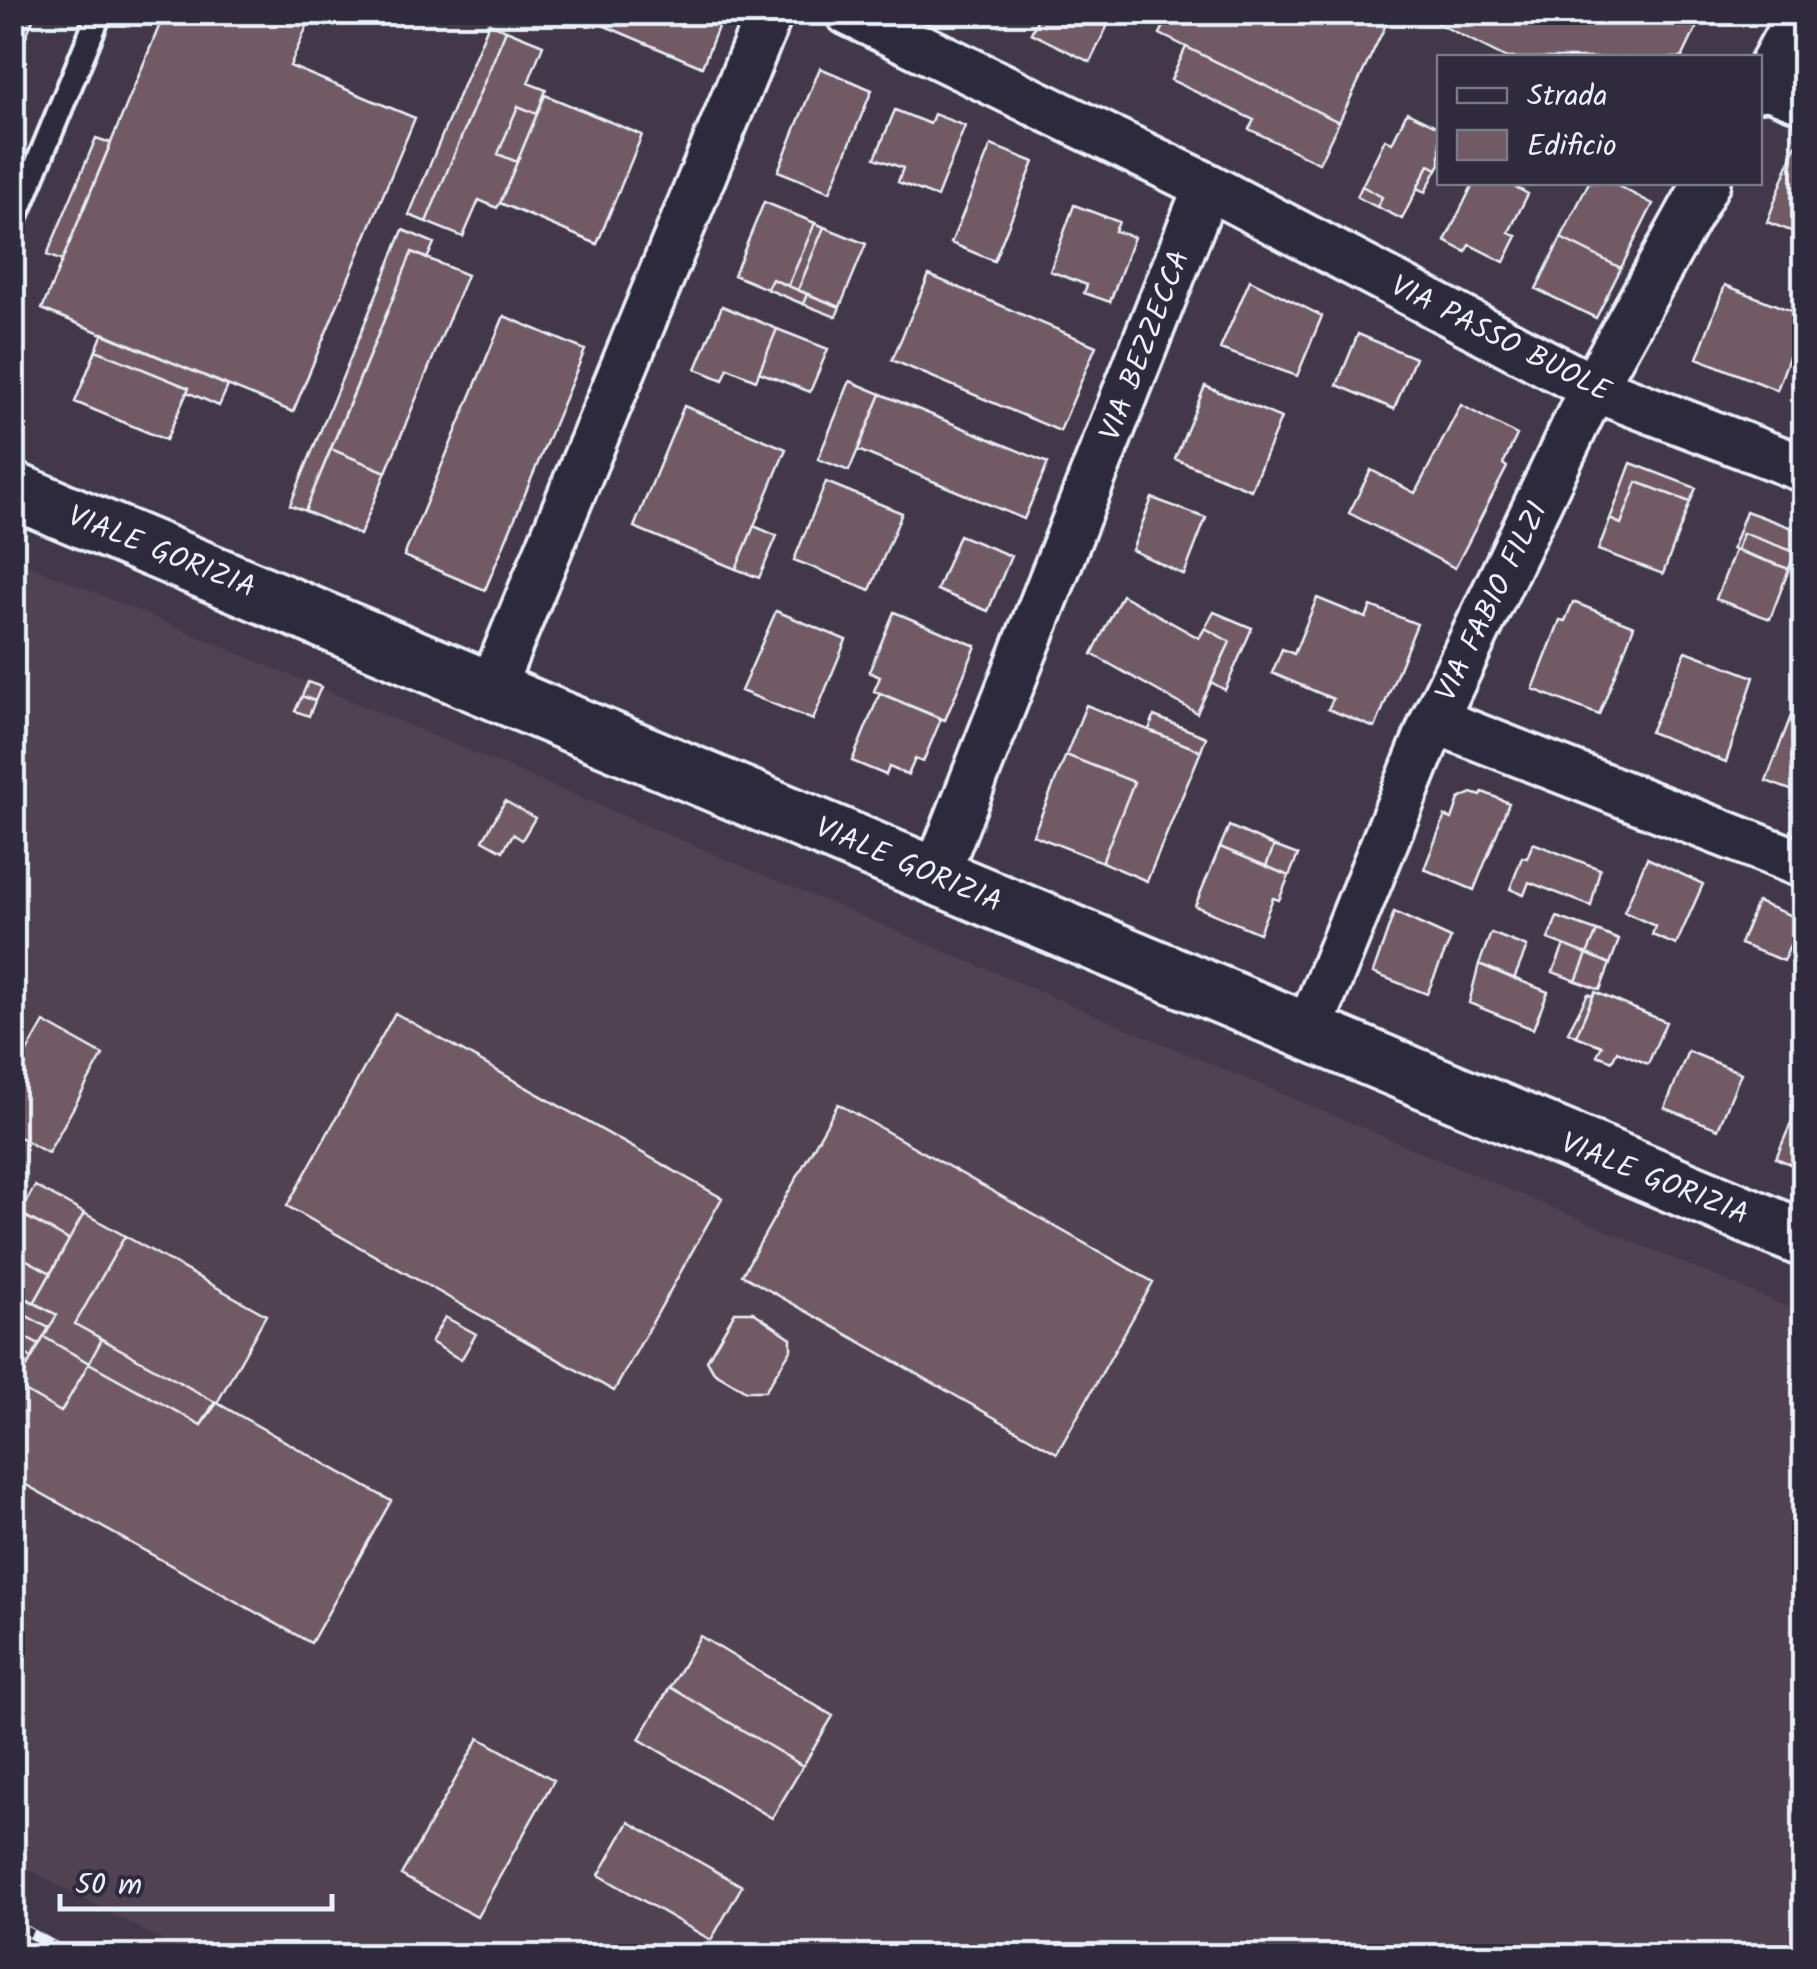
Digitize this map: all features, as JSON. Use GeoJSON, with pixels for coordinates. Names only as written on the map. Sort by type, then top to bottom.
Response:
{"type":"FeatureCollection","features":[{"type":"Feature","properties":{"kind":"street"},"geometry":{"type":"LineString","coordinates":[[492,687],[770,12]]}},
{"type":"Feature","properties":{"kind":"street"},"geometry":{"type":"LineString","coordinates":[[848,12],[1207,186]]}},
{"type":"Feature","properties":{"kind":"street"},"geometry":{"type":"LineString","coordinates":[[1762,84],[1801,12]]}},
{"type":"Feature","properties":{"kind":"street"},"geometry":{"type":"LineString","coordinates":[[1762,86],[1804,100]]}},
{"type":"Feature","properties":{"kind":"street","name":"VIA FABIO FILZI"},"geometry":{"type":"LineString","coordinates":[[1307,1034],[1434,720],[1594,388],[1706,185]]}},
{"type":"Feature","properties":{"kind":"street","name":"VIA PASSO BUOLE"},"geometry":{"type":"LineString","coordinates":[[1207,186],[1594,388],[1804,469]]}},
{"type":"Feature","properties":{"kind":"street","name":"VIA BEZZECCA"},"geometry":{"type":"LineString","coordinates":[[936,876],[1207,186]]}},
{"type":"Feature","properties":{"kind":"street","name":"VIALE GORIZIA"},"geometry":{"type":"LineString","coordinates":[[12,490],[492,687],[1307,1034],[1804,1239]]}},
{"type":"Feature","properties":{"kind":"street"},"geometry":{"type":"LineString","coordinates":[[1434,720],[1804,865]]}},
{"type":"Feature","properties":{"kind":"lane"},"geometry":{"type":"LineString","coordinates":[[12,226],[100,12]]}},
{"type":"Feature","properties":{"kind":"shaded area"},"geometry":{"type":"Polygon","coordinates":[[[12,558],[1804,1314],[1804,1956],[191,1956],[13,1861],[12,558]]]}},
{"type":"Feature","properties":{"kind":"building"},"geometry":{"type":"Polygon","coordinates":[[[12,12],[36,12],[19,53],[12,50],[12,12]]]}},
{"type":"Feature","properties":{"kind":"building"},"geometry":{"type":"Polygon","coordinates":[[[165,12],[313,12],[290,66],[415,118],[293,412],[42,309],[165,12]]]}},
{"type":"Feature","properties":{"kind":"building"},"geometry":{"type":"Polygon","coordinates":[[[611,12],[724,12],[702,67],[605,26],[611,12]]]}},
{"type":"Feature","properties":{"kind":"building"},"geometry":{"type":"Polygon","coordinates":[[[1041,12],[1114,12],[1090,62],[1031,33],[1041,12]]]}},
{"type":"Feature","properties":{"kind":"building"},"geometry":{"type":"Polygon","coordinates":[[[1171,12],[1392,12],[1339,122],[1160,34],[1171,12]]]}},
{"type":"Feature","properties":{"kind":"building"},"geometry":{"type":"Polygon","coordinates":[[[1415,12],[1704,12],[1683,55],[1501,55],[1415,12]]]}},
{"type":"Feature","properties":{"kind":"building"},"geometry":{"type":"Polygon","coordinates":[[[489,23],[506,30],[426,222],[409,215],[489,23]]]}},
{"type":"Feature","properties":{"kind":"building"},"geometry":{"type":"Polygon","coordinates":[[[506,30],[543,45],[528,83],[546,90],[537,114],[518,106],[498,154],[517,162],[500,203],[497,208],[479,200],[463,237],[426,222],[506,30]]]}},
{"type":"Feature","properties":{"kind":"building"},"geometry":{"type":"Polygon","coordinates":[[[1186,47],[1339,122],[1319,163],[1249,129],[1254,120],[1171,80],[1186,47]]]}},
{"type":"Feature","properties":{"kind":"building"},"geometry":{"type":"Polygon","coordinates":[[[820,68],[872,90],[830,192],[778,171],[820,68]]]}},
{"type":"Feature","properties":{"kind":"building"},"geometry":{"type":"Polygon","coordinates":[[[545,95],[642,135],[597,244],[500,203],[545,95]]]}},
{"type":"Feature","properties":{"kind":"building"},"geometry":{"type":"Polygon","coordinates":[[[518,106],[537,114],[517,162],[498,154],[518,106]]]}},
{"type":"Feature","properties":{"kind":"building"},"geometry":{"type":"Polygon","coordinates":[[[895,110],[930,124],[934,114],[965,126],[937,197],[898,182],[903,168],[875,158],[895,110]]]}},
{"type":"Feature","properties":{"kind":"building"},"geometry":{"type":"Polygon","coordinates":[[[1407,112],[1437,127],[1437,169],[1429,165],[1402,219],[1377,207],[1382,197],[1362,186],[1385,139],[1392,143],[1407,112]]]}},
{"type":"Feature","properties":{"kind":"building"},"geometry":{"type":"Polygon","coordinates":[[[96,138],[111,143],[62,261],[47,255],[96,138]]]}},
{"type":"Feature","properties":{"kind":"building"},"geometry":{"type":"Polygon","coordinates":[[[991,145],[1034,162],[994,261],[951,243],[991,145]]]}},
{"type":"Feature","properties":{"kind":"building"},"geometry":{"type":"Polygon","coordinates":[[[1796,145],[1804,148],[1804,236],[1767,222],[1796,145]]]}},
{"type":"Feature","properties":{"kind":"building"},"geometry":{"type":"Polygon","coordinates":[[[1429,165],[1437,169],[1425,192],[1417,188],[1429,165]]]}},
{"type":"Feature","properties":{"kind":"building"},"geometry":{"type":"Polygon","coordinates":[[[1473,185],[1512,185],[1528,194],[1509,232],[1517,236],[1504,262],[1470,245],[1466,252],[1445,241],[1473,185]]]}},
{"type":"Feature","properties":{"kind":"building"},"geometry":{"type":"Polygon","coordinates":[[[1588,185],[1616,185],[1653,204],[1621,268],[1561,238],[1588,185]]]}},
{"type":"Feature","properties":{"kind":"building"},"geometry":{"type":"Polygon","coordinates":[[[1362,186],[1382,197],[1377,207],[1357,197],[1362,186]]]}},
{"type":"Feature","properties":{"kind":"building"},"geometry":{"type":"Polygon","coordinates":[[[764,202],[815,223],[788,286],[772,279],[767,289],[734,275],[764,202]]]}},
{"type":"Feature","properties":{"kind":"building"},"geometry":{"type":"Polygon","coordinates":[[[1074,205],[1119,222],[1115,231],[1134,237],[1110,302],[1084,293],[1087,285],[1050,271],[1074,205]]]}},
{"type":"Feature","properties":{"kind":"building"},"geometry":{"type":"Polygon","coordinates":[[[815,223],[824,227],[798,290],[788,286],[815,223]]]}},
{"type":"Feature","properties":{"kind":"building"},"geometry":{"type":"Polygon","coordinates":[[[824,227],[866,244],[840,307],[798,290],[824,227]]]}},
{"type":"Feature","properties":{"kind":"building"},"geometry":{"type":"Polygon","coordinates":[[[403,230],[434,243],[427,259],[412,252],[305,511],[290,505],[403,230]]]}},
{"type":"Feature","properties":{"kind":"building"},"geometry":{"type":"Polygon","coordinates":[[[1561,238],[1621,268],[1596,318],[1536,289],[1561,238]]]}},
{"type":"Feature","properties":{"kind":"building"},"geometry":{"type":"Polygon","coordinates":[[[412,252],[467,275],[386,472],[331,449],[412,252]]]}},
{"type":"Feature","properties":{"kind":"building"},"geometry":{"type":"Polygon","coordinates":[[[929,275],[1096,346],[1060,431],[892,360],[929,275]]]}},
{"type":"Feature","properties":{"kind":"building"},"geometry":{"type":"Polygon","coordinates":[[[772,279],[807,294],[803,304],[767,289],[772,279]]]}},
{"type":"Feature","properties":{"kind":"building"},"geometry":{"type":"Polygon","coordinates":[[[1250,280],[1322,316],[1297,376],[1220,349],[1250,280]]]}},
{"type":"Feature","properties":{"kind":"building"},"geometry":{"type":"Polygon","coordinates":[[[1725,285],[1804,316],[1777,390],[1697,358],[1725,285]]]}},
{"type":"Feature","properties":{"kind":"building"},"geometry":{"type":"Polygon","coordinates":[[[807,294],[840,307],[836,317],[803,304],[807,294]]]}},
{"type":"Feature","properties":{"kind":"building"},"geometry":{"type":"Polygon","coordinates":[[[722,306],[777,329],[756,380],[728,368],[723,380],[696,369],[722,306]]]}},
{"type":"Feature","properties":{"kind":"building"},"geometry":{"type":"Polygon","coordinates":[[[504,316],[585,350],[485,590],[404,556],[504,316]]]}},
{"type":"Feature","properties":{"kind":"building"},"geometry":{"type":"Polygon","coordinates":[[[777,329],[828,349],[810,392],[759,372],[777,329]]]}},
{"type":"Feature","properties":{"kind":"building"},"geometry":{"type":"Polygon","coordinates":[[[103,333],[228,386],[219,406],[187,392],[189,388],[96,350],[103,333]]]}},
{"type":"Feature","properties":{"kind":"building"},"geometry":{"type":"Polygon","coordinates":[[[1358,334],[1415,358],[1394,409],[1337,385],[1358,334]]]}},
{"type":"Feature","properties":{"kind":"building"},"geometry":{"type":"Polygon","coordinates":[[[96,350],[189,388],[166,440],[75,402],[96,350]]]}},
{"type":"Feature","properties":{"kind":"building"},"geometry":{"type":"Polygon","coordinates":[[[850,381],[881,394],[849,471],[818,459],[850,381]]]}},
{"type":"Feature","properties":{"kind":"building"},"geometry":{"type":"Polygon","coordinates":[[[1205,386],[1281,418],[1251,490],[1175,459],[1205,386]]]}},
{"type":"Feature","properties":{"kind":"building"},"geometry":{"type":"Polygon","coordinates":[[[881,394],[1048,463],[1024,519],[858,450],[881,394]]]}},
{"type":"Feature","properties":{"kind":"building"},"geometry":{"type":"Polygon","coordinates":[[[1461,405],[1517,435],[1503,464],[1507,467],[1455,568],[1349,513],[1371,470],[1415,493],[1461,405]]]}},
{"type":"Feature","properties":{"kind":"building"},"geometry":{"type":"Polygon","coordinates":[[[684,406],[786,449],[736,569],[634,527],[684,406]]]}},
{"type":"Feature","properties":{"kind":"building"},"geometry":{"type":"Polygon","coordinates":[[[331,449],[386,472],[360,535],[305,511],[331,449]]]}},
{"type":"Feature","properties":{"kind":"building"},"geometry":{"type":"Polygon","coordinates":[[[1631,463],[1696,488],[1690,502],[1637,482],[1621,524],[1610,519],[1631,463]]]}},
{"type":"Feature","properties":{"kind":"building"},"geometry":{"type":"Polygon","coordinates":[[[826,482],[902,513],[870,590],[794,560],[826,482]]]}},
{"type":"Feature","properties":{"kind":"building"},"geometry":{"type":"Polygon","coordinates":[[[1637,482],[1690,502],[1663,574],[1598,550],[1610,519],[1621,524],[1637,482]]]}},
{"type":"Feature","properties":{"kind":"building"},"geometry":{"type":"Polygon","coordinates":[[[1152,498],[1206,518],[1184,575],[1132,550],[1152,498]]]}},
{"type":"Feature","properties":{"kind":"building"},"geometry":{"type":"Polygon","coordinates":[[[1746,511],[1803,532],[1795,552],[1743,533],[1737,550],[1732,549],[1746,511]]]}},
{"type":"Feature","properties":{"kind":"building"},"geometry":{"type":"Polygon","coordinates":[[[754,526],[777,536],[759,578],[736,569],[754,526]]]}},
{"type":"Feature","properties":{"kind":"building"},"geometry":{"type":"Polygon","coordinates":[[[1743,533],[1795,552],[1789,569],[1737,550],[1743,533]]]}},
{"type":"Feature","properties":{"kind":"building"},"geometry":{"type":"Polygon","coordinates":[[[959,535],[1011,556],[988,611],[937,590],[959,535]]]}},
{"type":"Feature","properties":{"kind":"building"},"geometry":{"type":"Polygon","coordinates":[[[1735,550],[1789,569],[1770,619],[1716,599],[1735,550]]]}},
{"type":"Feature","properties":{"kind":"building"},"geometry":{"type":"Polygon","coordinates":[[[1122,595],[1199,638],[1205,628],[1230,642],[1197,713],[1092,654],[1122,595]]]}},
{"type":"Feature","properties":{"kind":"building"},"geometry":{"type":"Polygon","coordinates":[[[1317,598],[1366,618],[1371,606],[1417,624],[1375,728],[1328,709],[1333,699],[1272,673],[1282,649],[1294,654],[1317,598]]]}},
{"type":"Feature","properties":{"kind":"building"},"geometry":{"type":"Polygon","coordinates":[[[1573,602],[1634,626],[1599,715],[1533,689],[1560,620],[1565,621],[1573,602]]]}},
{"type":"Feature","properties":{"kind":"building"},"geometry":{"type":"Polygon","coordinates":[[[776,611],[846,640],[813,720],[741,691],[776,611]]]}},
{"type":"Feature","properties":{"kind":"building"},"geometry":{"type":"Polygon","coordinates":[[[894,612],[976,646],[945,720],[874,691],[880,677],[869,672],[894,612]]]}},
{"type":"Feature","properties":{"kind":"building"},"geometry":{"type":"Polygon","coordinates":[[[1214,612],[1252,628],[1225,690],[1211,682],[1230,642],[1205,628],[1214,612]]]}},
{"type":"Feature","properties":{"kind":"building"},"geometry":{"type":"Polygon","coordinates":[[[1686,651],[1754,677],[1726,762],[1650,732],[1686,651]]]}},
{"type":"Feature","properties":{"kind":"building"},"geometry":{"type":"Polygon","coordinates":[[[308,682],[321,687],[315,701],[302,696],[308,682]]]}},
{"type":"Feature","properties":{"kind":"building"},"geometry":{"type":"Polygon","coordinates":[[[880,693],[941,719],[923,762],[915,759],[908,775],[889,767],[886,775],[852,761],[880,693]]]}},
{"type":"Feature","properties":{"kind":"building"},"geometry":{"type":"Polygon","coordinates":[[[302,696],[315,701],[309,716],[295,711],[302,696]]]}},
{"type":"Feature","properties":{"kind":"building"},"geometry":{"type":"Polygon","coordinates":[[[1086,705],[1201,751],[1147,881],[1102,862],[1134,782],[1066,755],[1086,705]]]}},
{"type":"Feature","properties":{"kind":"building"},"geometry":{"type":"Polygon","coordinates":[[[1154,716],[1206,737],[1201,751],[1149,730],[1154,716]]]}},
{"type":"Feature","properties":{"kind":"building"},"geometry":{"type":"Polygon","coordinates":[[[1791,716],[1804,722],[1804,795],[1766,781],[1791,716]]]}},
{"type":"Feature","properties":{"kind":"building"},"geometry":{"type":"Polygon","coordinates":[[[1066,755],[1134,782],[1102,862],[1033,835],[1066,755]]]}},
{"type":"Feature","properties":{"kind":"building"},"geometry":{"type":"Polygon","coordinates":[[[1483,792],[1509,803],[1474,890],[1424,869],[1445,816],[1452,819],[1459,799],[1472,793],[1481,796],[1483,792]]]}},
{"type":"Feature","properties":{"kind":"building"},"geometry":{"type":"Polygon","coordinates":[[[505,801],[535,818],[522,840],[513,834],[503,851],[483,840],[505,801]]]}},
{"type":"Feature","properties":{"kind":"building"},"geometry":{"type":"Polygon","coordinates":[[[1229,826],[1274,846],[1266,866],[1220,847],[1229,826]]]}},
{"type":"Feature","properties":{"kind":"building"},"geometry":{"type":"Polygon","coordinates":[[[1533,843],[1600,869],[1591,906],[1529,882],[1524,895],[1510,889],[1522,857],[1527,858],[1533,843]]]}},
{"type":"Feature","properties":{"kind":"building"},"geometry":{"type":"Polygon","coordinates":[[[1274,846],[1298,855],[1289,876],[1266,866],[1274,846]]]}},
{"type":"Feature","properties":{"kind":"building"},"geometry":{"type":"Polygon","coordinates":[[[1220,847],[1289,876],[1279,900],[1273,898],[1259,933],[1195,906],[1220,847]]]}},
{"type":"Feature","properties":{"kind":"building"},"geometry":{"type":"Polygon","coordinates":[[[1647,858],[1703,884],[1676,945],[1652,935],[1655,926],[1624,912],[1647,858]]]}},
{"type":"Feature","properties":{"kind":"building"},"geometry":{"type":"Polygon","coordinates":[[[1757,902],[1800,919],[1784,961],[1740,944],[1757,902]]]}},
{"type":"Feature","properties":{"kind":"building"},"geometry":{"type":"Polygon","coordinates":[[[1394,912],[1451,938],[1427,994],[1373,973],[1394,912]]]}},
{"type":"Feature","properties":{"kind":"building"},"geometry":{"type":"Polygon","coordinates":[[[1557,917],[1597,931],[1587,954],[1548,939],[1557,917]]]}},
{"type":"Feature","properties":{"kind":"building"},"geometry":{"type":"Polygon","coordinates":[[[1597,931],[1619,940],[1610,964],[1587,954],[1597,931]]]}},
{"type":"Feature","properties":{"kind":"building"},"geometry":{"type":"Polygon","coordinates":[[[1491,933],[1527,947],[1514,979],[1479,964],[1491,933]]]}},
{"type":"Feature","properties":{"kind":"building"},"geometry":{"type":"Polygon","coordinates":[[[1564,945],[1587,954],[1576,981],[1553,972],[1564,945]]]}},
{"type":"Feature","properties":{"kind":"building"},"geometry":{"type":"Polygon","coordinates":[[[1587,954],[1610,964],[1600,990],[1576,981],[1587,954]]]}},
{"type":"Feature","properties":{"kind":"building"},"geometry":{"type":"Polygon","coordinates":[[[1479,964],[1548,992],[1533,1029],[1469,1003],[1479,964]]]}},
{"type":"Feature","properties":{"kind":"building"},"geometry":{"type":"Polygon","coordinates":[[[1595,992],[1666,1022],[1648,1064],[1617,1051],[1612,1061],[1597,1055],[1602,1046],[1576,1036],[1595,992]]]}},
{"type":"Feature","properties":{"kind":"building"},"geometry":{"type":"Polygon","coordinates":[[[1588,994],[1593,996],[1576,1036],[1568,1032],[1588,994]]]}},
{"type":"Feature","properties":{"kind":"building"},"geometry":{"type":"Polygon","coordinates":[[[395,1013],[722,1198],[614,1391],[287,1206],[395,1013]]]}},
{"type":"Feature","properties":{"kind":"building"},"geometry":{"type":"Polygon","coordinates":[[[44,1022],[103,1055],[48,1153],[12,1133],[12,1053],[23,1059],[44,1022]]]}},
{"type":"Feature","properties":{"kind":"building"},"geometry":{"type":"Polygon","coordinates":[[[1688,1051],[1741,1073],[1718,1129],[1665,1108],[1688,1051]]]}},
{"type":"Feature","properties":{"kind":"building"},"geometry":{"type":"Polygon","coordinates":[[[1804,1103],[1804,1170],[1776,1158],[1794,1116],[1798,1118],[1804,1103]]]}},
{"type":"Feature","properties":{"kind":"building"},"geometry":{"type":"Polygon","coordinates":[[[838,1104],[1153,1282],[1057,1453],[742,1275],[838,1104]]]}},
{"type":"Feature","properties":{"kind":"building"},"geometry":{"type":"Polygon","coordinates":[[[35,1186],[84,1213],[69,1240],[20,1213],[35,1186]]]}},
{"type":"Feature","properties":{"kind":"building"},"geometry":{"type":"Polygon","coordinates":[[[12,1209],[26,1217],[12,1241],[12,1209]]]}},
{"type":"Feature","properties":{"kind":"building"},"geometry":{"type":"Polygon","coordinates":[[[84,1213],[125,1236],[75,1324],[102,1339],[89,1363],[44,1337],[57,1315],[34,1303],[84,1213]]]}},
{"type":"Feature","properties":{"kind":"building"},"geometry":{"type":"Polygon","coordinates":[[[26,1217],[69,1240],[51,1273],[12,1252],[12,1241],[26,1217]]]}},
{"type":"Feature","properties":{"kind":"building"},"geometry":{"type":"Polygon","coordinates":[[[125,1236],[266,1315],[217,1403],[75,1324],[125,1236]]]}},
{"type":"Feature","properties":{"kind":"building"},"geometry":{"type":"Polygon","coordinates":[[[12,1252],[51,1273],[34,1303],[12,1290],[12,1252]]]}},
{"type":"Feature","properties":{"kind":"building"},"geometry":{"type":"Polygon","coordinates":[[[12,1290],[57,1315],[49,1328],[12,1308],[12,1290]]]}},
{"type":"Feature","properties":{"kind":"building"},"geometry":{"type":"Polygon","coordinates":[[[12,1308],[49,1328],[39,1345],[12,1330],[12,1308]]]}},
{"type":"Feature","properties":{"kind":"building"},"geometry":{"type":"Polygon","coordinates":[[[735,1312],[753,1312],[791,1338],[791,1350],[765,1391],[746,1391],[714,1372],[707,1360],[735,1312]]]}},
{"type":"Feature","properties":{"kind":"building"},"geometry":{"type":"Polygon","coordinates":[[[445,1317],[476,1334],[461,1360],[431,1342],[445,1317]]]}},
{"type":"Feature","properties":{"kind":"building"},"geometry":{"type":"Polygon","coordinates":[[[12,1330],[39,1345],[32,1358],[12,1347],[12,1330]]]}},
{"type":"Feature","properties":{"kind":"building"},"geometry":{"type":"Polygon","coordinates":[[[44,1337],[89,1363],[61,1412],[16,1386],[44,1337]]]}},
{"type":"Feature","properties":{"kind":"building"},"geometry":{"type":"Polygon","coordinates":[[[102,1339],[215,1402],[201,1425],[89,1363],[102,1339]]]}},
{"type":"Feature","properties":{"kind":"building"},"geometry":{"type":"Polygon","coordinates":[[[12,1347],[32,1358],[12,1393],[12,1347]]]}},
{"type":"Feature","properties":{"kind":"building"},"geometry":{"type":"Polygon","coordinates":[[[89,1363],[201,1425],[217,1403],[391,1501],[311,1643],[12,1477],[12,1393],[16,1386],[61,1412],[89,1363]]]}},
{"type":"Feature","properties":{"kind":"building"},"geometry":{"type":"Polygon","coordinates":[[[700,1636],[833,1716],[803,1766],[670,1687],[700,1636]]]}},
{"type":"Feature","properties":{"kind":"building"},"geometry":{"type":"Polygon","coordinates":[[[670,1687],[803,1766],[772,1818],[639,1739],[670,1687]]]}},
{"type":"Feature","properties":{"kind":"building"},"geometry":{"type":"Polygon","coordinates":[[[479,1738],[554,1780],[477,1917],[401,1875],[479,1738]]]}},
{"type":"Feature","properties":{"kind":"building"},"geometry":{"type":"Polygon","coordinates":[[[629,1822],[742,1886],[711,1940],[599,1875],[629,1822]]]}},
{"type":"Feature","properties":{"kind":"railway"},"geometry":{"type":"LineString","coordinates":[[12,1923],[71,1956]]}}]}
